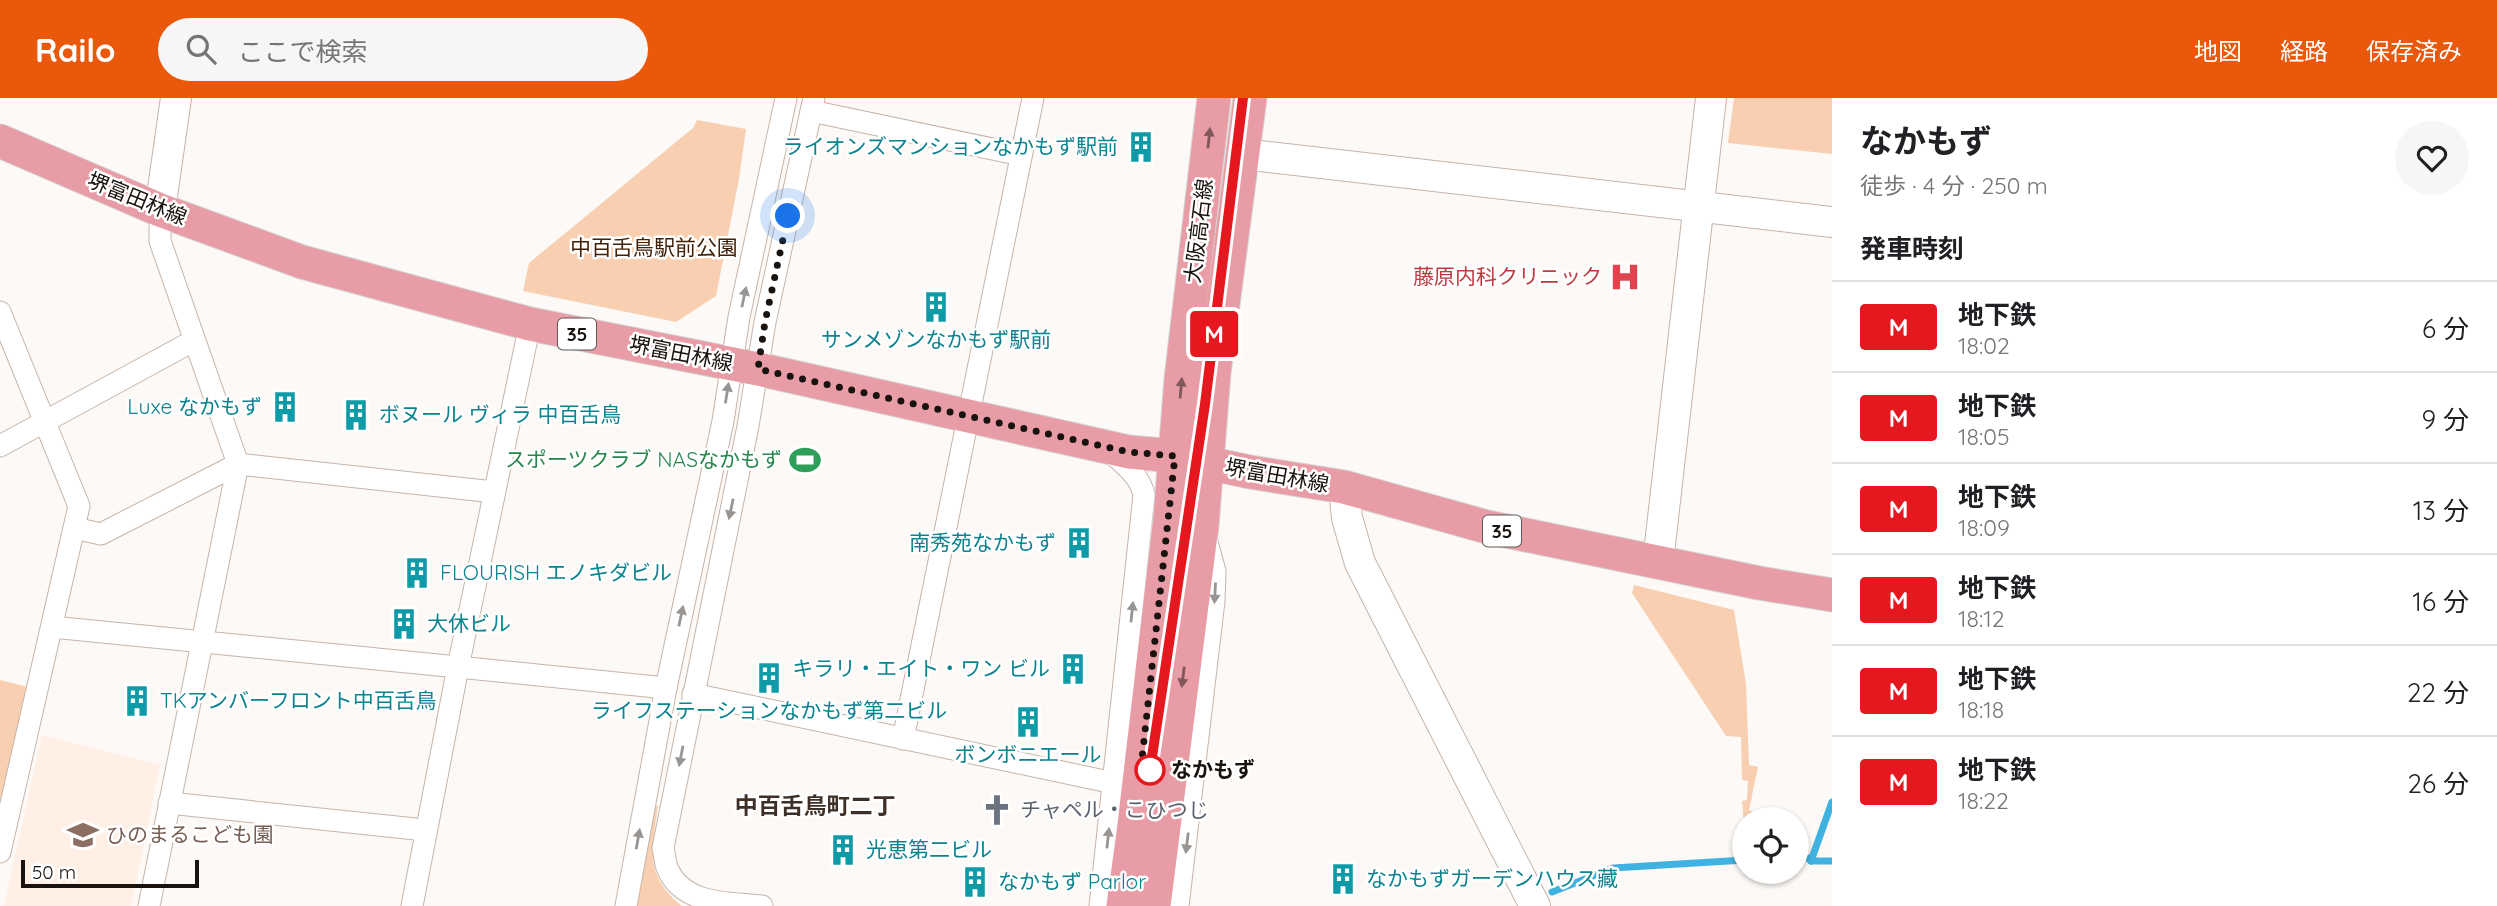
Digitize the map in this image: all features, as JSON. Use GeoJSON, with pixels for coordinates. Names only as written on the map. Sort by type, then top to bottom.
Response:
{"type":"FeatureCollection","features":[{"type":"Feature","properties":{"kind":"main road","name":"大阪高石線"},"geometry":{"type":"LineString","coordinates":[[1122,906],[1145,735],[1181,379],[1214,98]]}},
{"type":"Feature","properties":{"kind":"main road","name":"大阪高石線"},"geometry":{"type":"LineString","coordinates":[[1154,906],[1202,526],[1214,373],[1250,98]]}},
{"type":"Feature","properties":{"kind":"main road","name":"堺富田林線"},"geometry":{"type":"LineString","coordinates":[[0,141],[160,211],[302,262],[530,324],[745,367],[1129,452],[1175,456],[1207,464],[1345,487],[1487,527],[1759,583],[1832,595]]}},
{"type":"Feature","properties":{"kind":"street"},"geometry":{"type":"LineString","coordinates":[[149,906],[238,464],[160,241],[160,211],[176,98]]}},
{"type":"Feature","properties":{"kind":"street"},"geometry":{"type":"LineString","coordinates":[[762,906],[737,906],[700,900],[681,888],[668,871],[663,848],[693,694],[745,367],[739,317],[786,98]]}},
{"type":"Feature","properties":{"kind":"street"},"geometry":{"type":"LineString","coordinates":[[904,738],[1033,98]]}},
{"type":"Feature","properties":{"kind":"street"},"geometry":{"type":"LineString","coordinates":[[1658,562],[1712,98]]}},
{"type":"Feature","properties":{"kind":"street"},"geometry":{"type":"LineString","coordinates":[[626,906],[666,688],[723,421],[765,322],[813,104],[1021,155]]}},
{"type":"Feature","properties":{"kind":"street"},"geometry":{"type":"LineString","coordinates":[[1243,154],[1832,222]]}},
{"type":"Feature","properties":{"kind":"street"},"geometry":{"type":"LineString","coordinates":[[0,312],[79,506],[0,852]]}},
{"type":"Feature","properties":{"kind":"street"},"geometry":{"type":"LineString","coordinates":[[412,906],[458,667],[530,324]]}},
{"type":"Feature","properties":{"kind":"street"},"geometry":{"type":"LineString","coordinates":[[0,446],[193,341]]}},
{"type":"Feature","properties":{"kind":"street"},"geometry":{"type":"LineString","coordinates":[[1100,906],[1144,495],[1135,474],[1105,447]]}},
{"type":"Feature","properties":{"kind":"street"},"geometry":{"type":"LineString","coordinates":[[74,527],[102,534],[238,464],[494,492]]}},
{"type":"Feature","properties":{"kind":"street"},"geometry":{"type":"LineString","coordinates":[[1345,487],[1347,518],[1360,563],[1535,906]]}},
{"type":"Feature","properties":{"kind":"street"},"geometry":{"type":"LineString","coordinates":[[1178,906],[1214,601],[1215,571],[1202,526]]}},
{"type":"Feature","properties":{"kind":"street"},"geometry":{"type":"LineString","coordinates":[[52,626],[666,688]]}},
{"type":"Feature","properties":{"kind":"street"},"geometry":{"type":"LineString","coordinates":[[693,694],[1114,783]]}},
{"type":"Feature","properties":{"kind":"street"},"geometry":{"type":"LineString","coordinates":[[169,803],[425,830]]}},
{"type":"Feature","properties":{"kind":"shaded area","name":"ひのまるこども園"},"geometry":{"type":"Polygon","coordinates":[[[42,735],[160,765],[131,906],[4,906],[42,735]]]}},
{"type":"Feature","properties":{"kind":"green space"},"geometry":{"type":"Polygon","coordinates":[[[1734,98],[1832,98],[1832,154],[1728,143],[1734,98]]]}},
{"type":"Feature","properties":{"kind":"green space","name":"中百舌鳥駅前公園"},"geometry":{"type":"Polygon","coordinates":[[[697,120],[746,129],[716,296],[676,322],[523,291],[529,263],[693,128],[697,120]]]}},
{"type":"Feature","properties":{"kind":"green space"},"geometry":{"type":"Polygon","coordinates":[[[1634,585],[1734,610],[1746,684],[1749,765],[1758,767],[1750,807],[1743,807],[1742,801],[1747,800],[1748,781],[1742,780],[1741,737],[1726,736],[1632,593],[1634,585]]]}},
{"type":"Feature","properties":{"kind":"green space"},"geometry":{"type":"Polygon","coordinates":[[[0,680],[28,687],[0,809],[0,680]]]}},
{"type":"Feature","properties":{"kind":"green space"},"geometry":{"type":"Polygon","coordinates":[[[652,805],[658,806],[653,849],[656,872],[670,895],[682,906],[632,906],[652,805]]]}},
{"type":"Feature","properties":{"kind":"waterway"},"geometry":{"type":"LineString","coordinates":[[1832,802],[1811,861],[1832,861]]}},
{"type":"Feature","properties":{"kind":"waterway"},"geometry":{"type":"LineString","coordinates":[[1552,892],[1613,868],[1732,861]]}},
{"type":"Feature","properties":{"kind":"metro line","name":"M"},"geometry":{"type":"LineString","coordinates":[[1150,770],[1205,404],[1243,98]]}},
{"type":"Feature","properties":{"kind":"place","name":"ライオンズマンションなかもず駅前"},"geometry":{"type":"Point","coordinates":[1141,147]}},
{"type":"Feature","properties":{"kind":"place","name":"藤原内科クリニック"},"geometry":{"type":"Point","coordinates":[1625,277]}},
{"type":"Feature","properties":{"kind":"place","name":"サンメゾンなかもず駅前"},"geometry":{"type":"Point","coordinates":[936,307]}},
{"type":"Feature","properties":{"kind":"place","name":"Luxe なかもず"},"geometry":{"type":"Point","coordinates":[285,407]}},
{"type":"Feature","properties":{"kind":"place","name":"ボヌール ヴィラ 中百舌鳥"},"geometry":{"type":"Point","coordinates":[356,415]}},
{"type":"Feature","properties":{"kind":"place","name":"スポーツクラブ NASなかもず"},"geometry":{"type":"Point","coordinates":[805,460]}},
{"type":"Feature","properties":{"kind":"place","name":"南秀苑なかもず"},"geometry":{"type":"Point","coordinates":[1079,543]}},
{"type":"Feature","properties":{"kind":"place","name":"FLOURISH エノキダビル"},"geometry":{"type":"Point","coordinates":[417,573]}},
{"type":"Feature","properties":{"kind":"place","name":"大休ビル"},"geometry":{"type":"Point","coordinates":[404,624]}},
{"type":"Feature","properties":{"kind":"place","name":"キラリ・エイト・ワン ビル"},"geometry":{"type":"Point","coordinates":[1073,669]}},
{"type":"Feature","properties":{"kind":"place","name":"ライフステーションなかもず第二ビル"},"geometry":{"type":"Point","coordinates":[769,678]}},
{"type":"Feature","properties":{"kind":"place","name":"TKアンバーフロント中百舌鳥"},"geometry":{"type":"Point","coordinates":[137,701]}},
{"type":"Feature","properties":{"kind":"place","name":"ボンボニエール"},"geometry":{"type":"Point","coordinates":[1028,722]}},
{"type":"Feature","properties":{"kind":"place","name":"なかもず"},"geometry":{"type":"Point","coordinates":[1150,770]}},
{"type":"Feature","properties":{"kind":"place","name":"チャペル・こひつじ"},"geometry":{"type":"Point","coordinates":[997,810]}},
{"type":"Feature","properties":{"kind":"place","name":"ひのまるこども園"},"geometry":{"type":"Point","coordinates":[83,835]}},
{"type":"Feature","properties":{"kind":"place","name":"光恵第二ビル"},"geometry":{"type":"Point","coordinates":[843,850]}},
{"type":"Feature","properties":{"kind":"place","name":"なかもずガーデンハウス藏"},"geometry":{"type":"Point","coordinates":[1343,879]}},
{"type":"Feature","properties":{"kind":"place","name":"なかもず Parlor"},"geometry":{"type":"Point","coordinates":[975,882]}},
{"type":"Feature","properties":{"kind":"district","name":"中百舌鳥町二丁"},"geometry":{"type":"Point","coordinates":[815,806]}},
{"type":"Feature","properties":{"kind":"route"},"geometry":{"type":"LineString","coordinates":[[788,216],[765,322],[758,369],[1129,452],[1175,456],[1142,759],[1150,770]]}}]}
